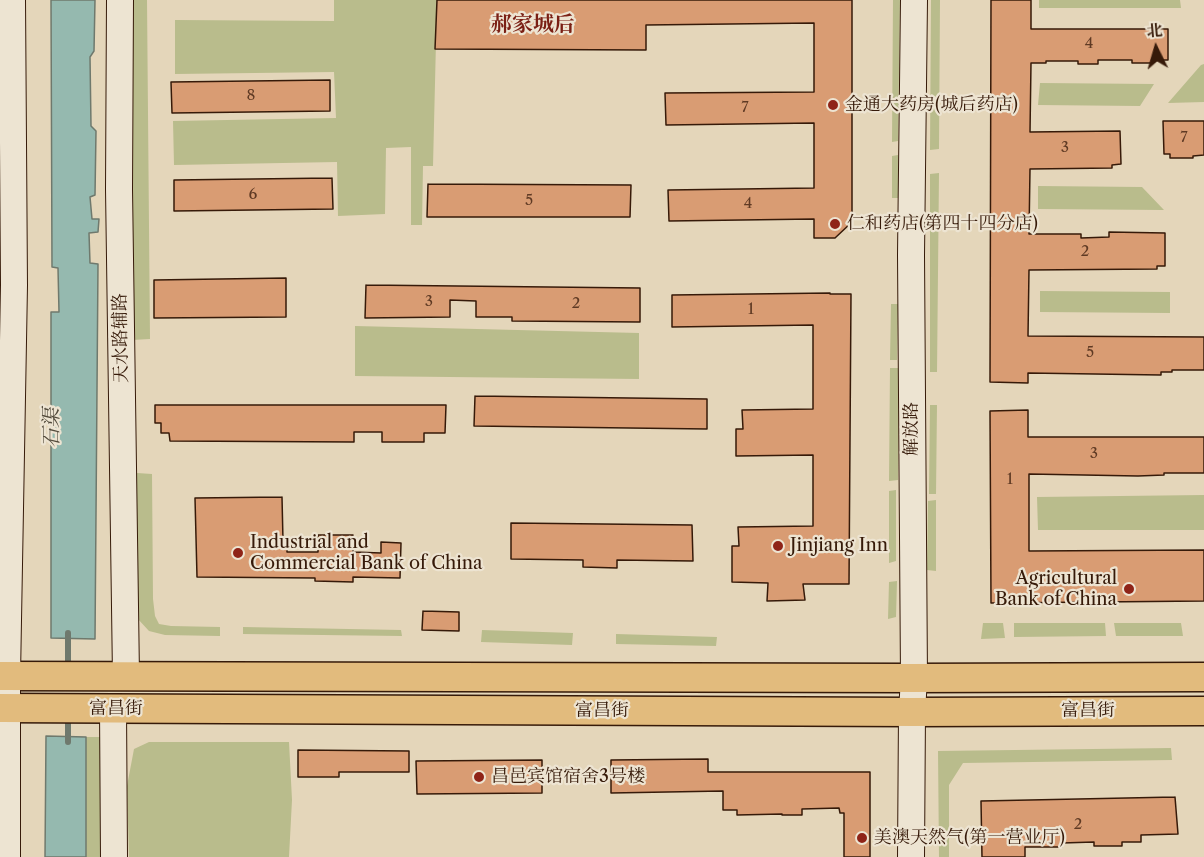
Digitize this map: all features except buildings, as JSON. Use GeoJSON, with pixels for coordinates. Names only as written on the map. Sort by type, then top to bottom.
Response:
{"type":"FeatureCollection","features":[{"type":"Feature","properties":{"kind":"main road","name":"富昌街"},"geometry":{"type":"LineString","coordinates":[[4,676],[1204,677]]}},
{"type":"Feature","properties":{"kind":"main road","name":"富昌街"},"geometry":{"type":"LineString","coordinates":[[3,708],[1204,711]]}},
{"type":"Feature","properties":{"kind":"street"},"geometry":{"type":"LineString","coordinates":[[7,857],[3,708],[14,285],[12,0]]}},
{"type":"Feature","properties":{"kind":"street","name":"天水路辅路"},"geometry":{"type":"LineString","coordinates":[[114,676],[120,0]]}},
{"type":"Feature","properties":{"kind":"street","name":"解放路"},"geometry":{"type":"LineString","coordinates":[[911,857],[914,678],[911,278],[914,0]]}},
{"type":"Feature","properties":{"kind":"street"},"geometry":{"type":"LineString","coordinates":[[105,709],[114,857]]}},
{"type":"Feature","properties":{"kind":"green space"},"geometry":{"type":"Polygon","coordinates":[[[131,0],[147,0],[150,339],[132,340],[131,0]]]}},
{"type":"Feature","properties":{"kind":"green space"},"geometry":{"type":"Polygon","coordinates":[[[334,0],[437,0],[433,166],[423,166],[422,225],[411,225],[411,147],[386,148],[385,214],[338,216],[337,162],[174,165],[173,121],[336,118],[334,72],[175,74],[175,20],[334,21],[334,0]]]}},
{"type":"Feature","properties":{"kind":"green space"},"geometry":{"type":"Polygon","coordinates":[[[893,0],[900,0],[898,141],[892,142],[893,0]]]}},
{"type":"Feature","properties":{"kind":"green space"},"geometry":{"type":"Polygon","coordinates":[[[931,0],[940,0],[939,149],[930,150],[931,0]]]}},
{"type":"Feature","properties":{"kind":"green space"},"geometry":{"type":"Polygon","coordinates":[[[1039,0],[1180,0],[1181,8],[1039,8],[1039,0]]]}},
{"type":"Feature","properties":{"kind":"green space"},"geometry":{"type":"Polygon","coordinates":[[[1204,64],[1204,102],[1168,103],[1201,65],[1204,64]]]}},
{"type":"Feature","properties":{"kind":"green space"},"geometry":{"type":"Polygon","coordinates":[[[1040,83],[1154,84],[1140,106],[1038,105],[1040,83]]]}},
{"type":"Feature","properties":{"kind":"green space"},"geometry":{"type":"Polygon","coordinates":[[[898,155],[898,198],[892,198],[892,156],[898,155]]]}},
{"type":"Feature","properties":{"kind":"green space"},"geometry":{"type":"Polygon","coordinates":[[[939,173],[937,372],[930,372],[930,174],[939,173]]]}},
{"type":"Feature","properties":{"kind":"green space"},"geometry":{"type":"Polygon","coordinates":[[[1038,186],[1142,187],[1164,210],[1038,209],[1038,186]]]}},
{"type":"Feature","properties":{"kind":"green space"},"geometry":{"type":"Polygon","coordinates":[[[1040,291],[1170,292],[1170,313],[1040,312],[1040,291]]]}},
{"type":"Feature","properties":{"kind":"green space"},"geometry":{"type":"Polygon","coordinates":[[[891,304],[898,304],[897,360],[890,360],[891,304]]]}},
{"type":"Feature","properties":{"kind":"green space"},"geometry":{"type":"Polygon","coordinates":[[[355,326],[639,333],[639,379],[355,376],[355,326]]]}},
{"type":"Feature","properties":{"kind":"green space"},"geometry":{"type":"Polygon","coordinates":[[[890,368],[899,368],[898,480],[889,481],[890,368]]]}},
{"type":"Feature","properties":{"kind":"green space"},"geometry":{"type":"Polygon","coordinates":[[[930,405],[937,405],[936,494],[929,494],[930,405]]]}},
{"type":"Feature","properties":{"kind":"green space"},"geometry":{"type":"Polygon","coordinates":[[[137,473],[152,474],[153,599],[155,616],[159,624],[220,627],[220,636],[165,635],[149,631],[137,618],[137,473]]]}},
{"type":"Feature","properties":{"kind":"green space"},"geometry":{"type":"Polygon","coordinates":[[[896,490],[896,561],[889,563],[889,491],[896,490]]]}},
{"type":"Feature","properties":{"kind":"green space"},"geometry":{"type":"Polygon","coordinates":[[[1204,495],[1204,530],[1038,530],[1037,497],[1204,495]]]}},
{"type":"Feature","properties":{"kind":"green space"},"geometry":{"type":"Polygon","coordinates":[[[936,500],[936,571],[927,570],[928,501],[936,500]]]}},
{"type":"Feature","properties":{"kind":"green space"},"geometry":{"type":"Polygon","coordinates":[[[897,581],[896,617],[888,619],[889,582],[897,581]]]}},
{"type":"Feature","properties":{"kind":"green space"},"geometry":{"type":"Polygon","coordinates":[[[983,623],[1003,623],[1005,638],[981,639],[983,623]]]}},
{"type":"Feature","properties":{"kind":"green space"},"geometry":{"type":"Polygon","coordinates":[[[1014,623],[1105,623],[1106,636],[1014,637],[1014,623]]]}},
{"type":"Feature","properties":{"kind":"green space"},"geometry":{"type":"Polygon","coordinates":[[[1114,623],[1181,623],[1183,636],[1116,636],[1114,623]]]}},
{"type":"Feature","properties":{"kind":"green space"},"geometry":{"type":"Polygon","coordinates":[[[243,627],[401,630],[402,636],[243,634],[243,627]]]}},
{"type":"Feature","properties":{"kind":"green space"},"geometry":{"type":"Polygon","coordinates":[[[482,630],[573,633],[572,645],[481,642],[482,630]]]}},
{"type":"Feature","properties":{"kind":"green space"},"geometry":{"type":"Polygon","coordinates":[[[616,634],[717,637],[716,646],[616,644],[616,634]]]}},
{"type":"Feature","properties":{"kind":"green space"},"geometry":{"type":"Polygon","coordinates":[[[86,737],[100,737],[101,857],[86,857],[86,737]]]}},
{"type":"Feature","properties":{"kind":"green space"},"geometry":{"type":"Polygon","coordinates":[[[149,742],[289,742],[292,800],[289,857],[129,857],[127,786],[134,749],[149,742]]]}},
{"type":"Feature","properties":{"kind":"green space"},"geometry":{"type":"Polygon","coordinates":[[[1171,748],[1172,760],[963,763],[949,785],[949,857],[939,857],[938,751],[1171,748]]]}},
{"type":"Feature","properties":{"kind":"water"},"geometry":{"type":"Polygon","coordinates":[[[51,0],[95,0],[94,51],[90,57],[91,126],[96,131],[95,195],[90,197],[92,219],[99,219],[98,232],[89,233],[90,263],[98,264],[95,639],[51,638],[51,312],[59,312],[58,268],[52,267],[51,0]]]}},
{"type":"Feature","properties":{"kind":"water"},"geometry":{"type":"Polygon","coordinates":[[[46,736],[86,737],[86,857],[45,857],[46,736]]]}},
{"type":"Feature","properties":{"kind":"waterway","name":"石渠"},"geometry":{"type":"LineString","coordinates":[[68,633],[68,667]]}},
{"type":"Feature","properties":{"kind":"waterway","name":"石渠"},"geometry":{"type":"LineString","coordinates":[[68,717],[68,742]]}},
{"type":"Feature","properties":{"kind":"place","name":"金通大药房(城后药店)"},"geometry":{"type":"Point","coordinates":[833,105]}},
{"type":"Feature","properties":{"kind":"place","name":"仁和药店(第四十四分店)"},"geometry":{"type":"Point","coordinates":[835,224]}},
{"type":"Feature","properties":{"kind":"place","name":"Jinjiang Inn"},"geometry":{"type":"Point","coordinates":[778,546]}},
{"type":"Feature","properties":{"kind":"place","name":"Industrial and Commercial Bank of China"},"geometry":{"type":"Point","coordinates":[238,553]}},
{"type":"Feature","properties":{"kind":"place","name":"Agricultural Bank of China"},"geometry":{"type":"Point","coordinates":[1129,589]}},
{"type":"Feature","properties":{"kind":"place","name":"昌邑宾馆宿舍3号楼"},"geometry":{"type":"Point","coordinates":[479,777]}},
{"type":"Feature","properties":{"kind":"place","name":"美澳天然气(第一营业厅)"},"geometry":{"type":"Point","coordinates":[862,838]}},
{"type":"Feature","properties":{"kind":"district","name":"郝家城后"},"geometry":{"type":"Point","coordinates":[533,25]}}]}
